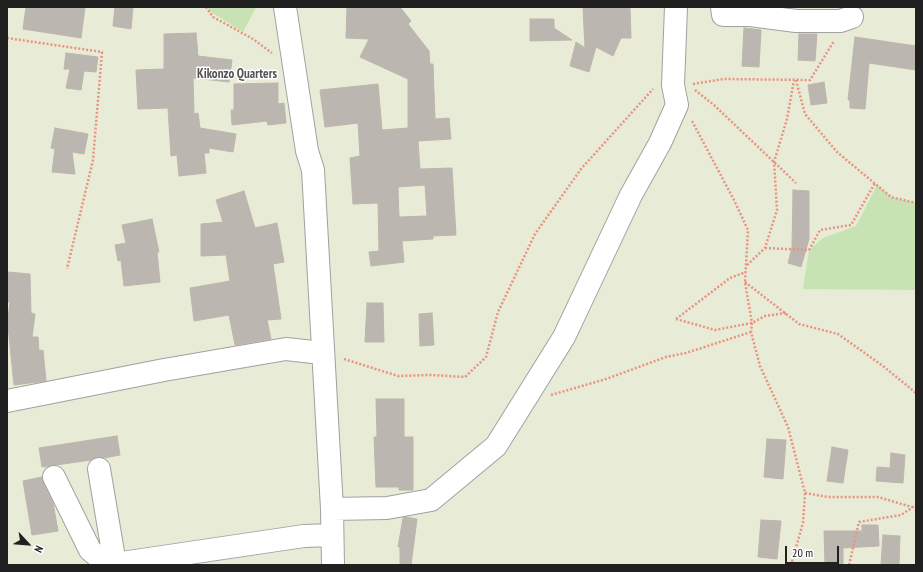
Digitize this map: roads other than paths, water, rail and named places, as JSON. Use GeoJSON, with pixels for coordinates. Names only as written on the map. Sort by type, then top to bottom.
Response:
{"type":"FeatureCollection","features":[{"type":"Feature","properties":{"kind":"street"},"geometry":{"type":"LineString","coordinates":[[285,7],[307,151],[313,170],[332,510],[333,565]]}},
{"type":"Feature","properties":{"kind":"street"},"geometry":{"type":"LineString","coordinates":[[332,510],[387,508],[431,500],[496,446],[564,337],[631,195],[660,143],[675,95],[676,7]]}},
{"type":"Feature","properties":{"kind":"street"},"geometry":{"type":"LineString","coordinates":[[722,7],[723,15],[750,15],[796,21],[840,21],[852,17]]}},
{"type":"Feature","properties":{"kind":"street"},"geometry":{"type":"LineString","coordinates":[[7,401],[164,370],[286,350],[322,352]]}},
{"type":"Feature","properties":{"kind":"street"},"geometry":{"type":"LineString","coordinates":[[99,470],[115,564]]}},
{"type":"Feature","properties":{"kind":"street"},"geometry":{"type":"LineString","coordinates":[[54,477],[90,550],[104,562],[115,564],[304,536],[332,534]]}},
{"type":"Feature","properties":{"kind":"district","name":"Kikonzo Quarters"},"geometry":{"type":"Point","coordinates":[237,74]}}]}
